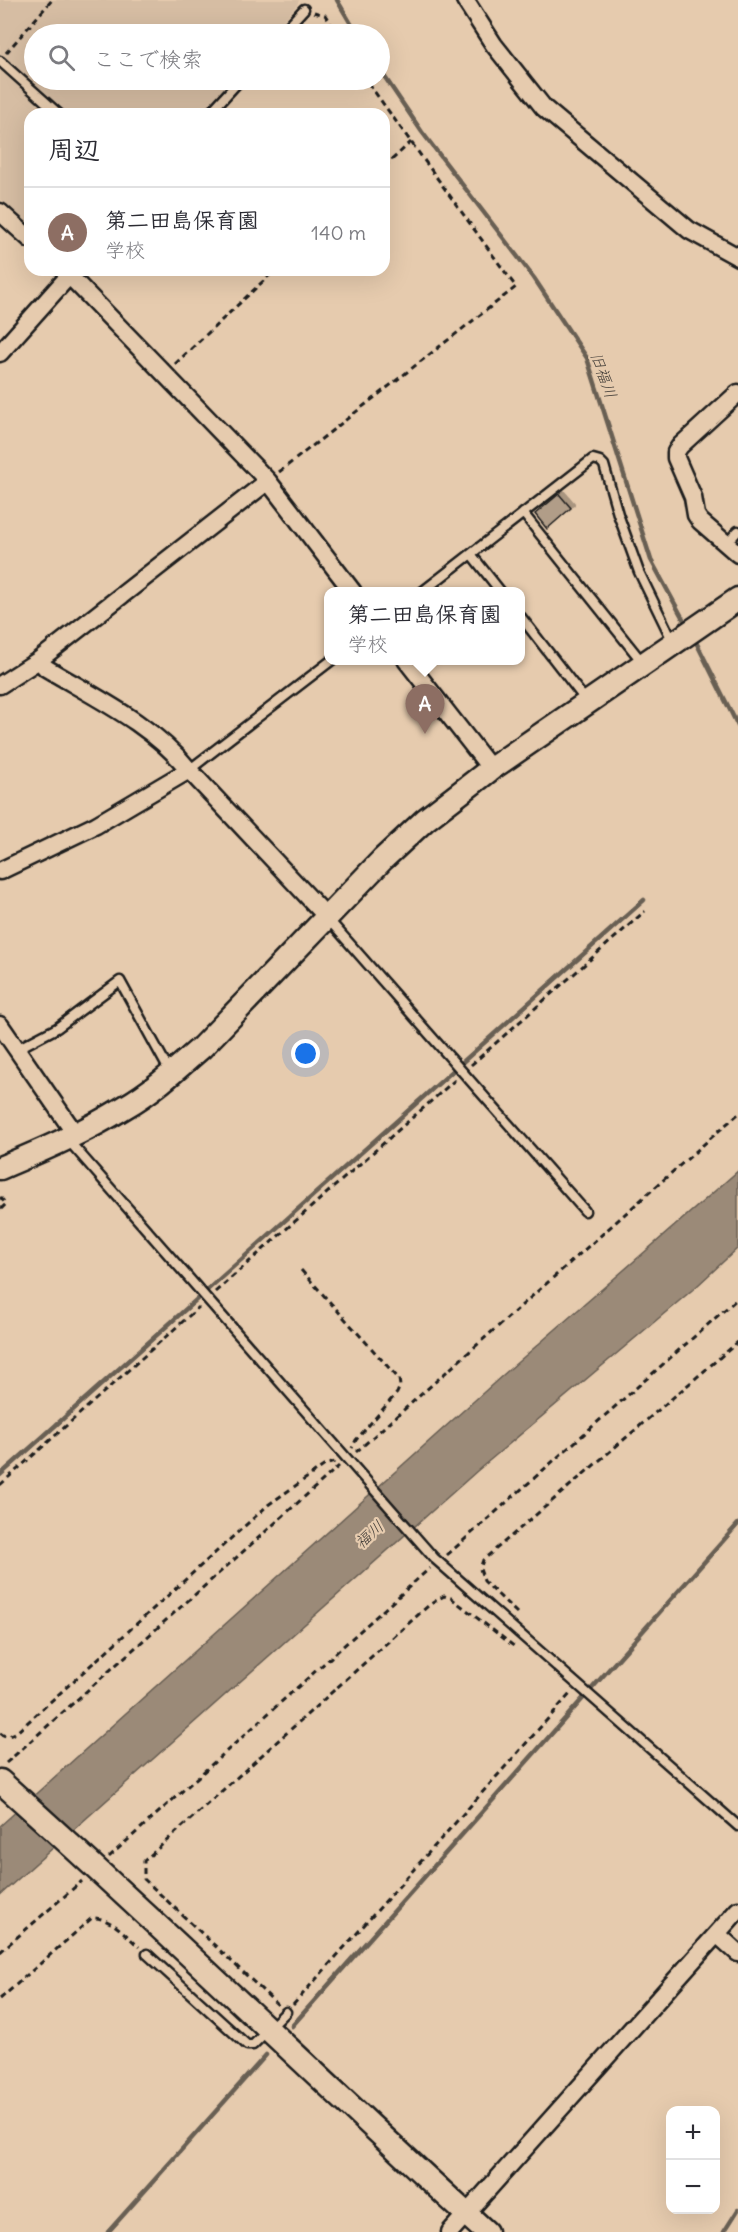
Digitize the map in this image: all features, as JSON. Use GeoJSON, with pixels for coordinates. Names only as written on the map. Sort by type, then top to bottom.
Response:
{"type":"FeatureCollection","features":[{"type":"Feature","properties":{"kind":"street"},"geometry":{"type":"LineString","coordinates":[[465,0],[494,45],[544,108],[689,230],[738,257]]}},
{"type":"Feature","properties":{"kind":"street"},"geometry":{"type":"LineString","coordinates":[[0,212],[24,234]]}},
{"type":"Feature","properties":{"kind":"street"},"geometry":{"type":"LineString","coordinates":[[0,353],[67,276]]}},
{"type":"Feature","properties":{"kind":"street"},"geometry":{"type":"LineString","coordinates":[[74,276],[268,481],[350,587]]}},
{"type":"Feature","properties":{"kind":"street"},"geometry":{"type":"LineString","coordinates":[[732,549],[696,515],[693,497],[676,458],[676,452],[738,393]]}},
{"type":"Feature","properties":{"kind":"street"},"geometry":{"type":"LineString","coordinates":[[0,686],[39,660],[268,481]]}},
{"type":"Feature","properties":{"kind":"street"},"geometry":{"type":"LineString","coordinates":[[0,1168],[72,1138],[127,1106],[171,1074],[202,1047],[383,859],[425,820],[491,769],[738,599]]}},
{"type":"Feature","properties":{"kind":"street"},"geometry":{"type":"LineString","coordinates":[[39,660],[46,668],[154,734],[175,752],[189,770],[328,918]]}},
{"type":"Feature","properties":{"kind":"street"},"geometry":{"type":"LineString","coordinates":[[410,665],[491,769]]}},
{"type":"Feature","properties":{"kind":"street"},"geometry":{"type":"LineString","coordinates":[[0,871],[96,825],[189,770]]}},
{"type":"Feature","properties":{"kind":"street"},"geometry":{"type":"LineString","coordinates":[[0,1025],[72,1138]]}},
{"type":"Feature","properties":{"kind":"street"},"geometry":{"type":"LineString","coordinates":[[0,1781],[486,2232]]}},
{"type":"Feature","properties":{"kind":"street"},"geometry":{"type":"LineString","coordinates":[[450,2232],[738,1910]]}},
{"type":"Feature","properties":{"kind":"street"},"geometry":{"type":"LineString","coordinates":[[717,1934],[738,1953]]}},
{"type":"Feature","properties":{"kind":"lane"},"geometry":{"type":"LineString","coordinates":[[290,24],[304,9]]}},
{"type":"Feature","properties":{"kind":"lane"},"geometry":{"type":"LineString","coordinates":[[0,60],[24,82]]}},
{"type":"Feature","properties":{"kind":"lane"},"geometry":{"type":"LineString","coordinates":[[33,90],[52,108]]}},
{"type":"Feature","properties":{"kind":"lane"},"geometry":{"type":"LineString","coordinates":[[214,108],[231,90]]}},
{"type":"Feature","properties":{"kind":"lane"},"geometry":{"type":"LineString","coordinates":[[427,587],[593,459],[604,465],[618,514],[639,572],[673,642]]}},
{"type":"Feature","properties":{"kind":"lane"},"geometry":{"type":"LineString","coordinates":[[523,513],[643,663]]}},
{"type":"Feature","properties":{"kind":"lane"},"geometry":{"type":"LineString","coordinates":[[732,549],[738,531]]}},
{"type":"Feature","properties":{"kind":"lane"},"geometry":{"type":"LineString","coordinates":[[471,554],[498,587]]}},
{"type":"Feature","properties":{"kind":"lane"},"geometry":{"type":"LineString","coordinates":[[525,622],[587,702]]}},
{"type":"Feature","properties":{"kind":"lane"},"geometry":{"type":"LineString","coordinates":[[189,770],[326,665]]}},
{"type":"Feature","properties":{"kind":"lane"},"geometry":{"type":"LineString","coordinates":[[328,918],[585,1211]]}},
{"type":"Feature","properties":{"kind":"lane"},"geometry":{"type":"LineString","coordinates":[[17,1049],[57,1028],[120,981],[171,1074]]}},
{"type":"Feature","properties":{"kind":"lane"},"geometry":{"type":"LineString","coordinates":[[72,1138],[207,1299],[436,1560],[738,1826]]}},
{"type":"Feature","properties":{"kind":"lane"},"geometry":{"type":"LineString","coordinates":[[147,1954],[247,2045],[253,2045],[286,2012]]}},
{"type":"Feature","properties":{"kind":"path"},"geometry":{"type":"LineString","coordinates":[[31,24],[52,0]]}},
{"type":"Feature","properties":{"kind":"path"},"geometry":{"type":"LineString","coordinates":[[304,9],[325,15],[331,24]]}},
{"type":"Feature","properties":{"kind":"path"},"geometry":{"type":"LineString","coordinates":[[0,60],[24,32]]}},
{"type":"Feature","properties":{"kind":"path"},"geometry":{"type":"LineString","coordinates":[[373,90],[386,108]]}},
{"type":"Feature","properties":{"kind":"path"},"geometry":{"type":"LineString","coordinates":[[268,481],[516,287],[390,113]]}},
{"type":"Feature","properties":{"kind":"path"},"geometry":{"type":"LineString","coordinates":[[390,162],[411,142]]}},
{"type":"Feature","properties":{"kind":"path"},"geometry":{"type":"LineString","coordinates":[[165,374],[269,276]]}},
{"type":"Feature","properties":{"kind":"path"},"geometry":{"type":"LineString","coordinates":[[0,1485],[645,911]]}},
{"type":"Feature","properties":{"kind":"path"},"geometry":{"type":"LineString","coordinates":[[9,1760],[738,1114]]}},
{"type":"Feature","properties":{"kind":"path"},"geometry":{"type":"LineString","coordinates":[[0,1197],[6,1204],[0,1210]]}},
{"type":"Feature","properties":{"kind":"path"},"geometry":{"type":"LineString","coordinates":[[301,1270],[399,1379],[400,1386],[397,1393],[356,1440],[349,1459]]}},
{"type":"Feature","properties":{"kind":"path"},"geometry":{"type":"LineString","coordinates":[[0,1952],[436,1560],[555,1461],[738,1298]]}},
{"type":"Feature","properties":{"kind":"path"},"geometry":{"type":"LineString","coordinates":[[524,1620],[484,1581],[480,1569],[483,1560],[738,1342]]}},
{"type":"Feature","properties":{"kind":"path"},"geometry":{"type":"LineString","coordinates":[[0,1733],[9,1737],[18,1731],[268,1504],[325,1465],[349,1459]]}},
{"type":"Feature","properties":{"kind":"path"},"geometry":{"type":"LineString","coordinates":[[537,1650],[525,1654],[451,1598],[444,1596],[429,1605],[144,1861],[144,1879],[286,2012],[578,1686]]}},
{"type":"Feature","properties":{"kind":"path"},"geometry":{"type":"LineString","coordinates":[[0,1999],[92,1918],[114,1924],[147,1954]]}},
{"type":"Feature","properties":{"kind":"shaded area"},"geometry":{"type":"Polygon","coordinates":[[[0,0],[299,0],[280,24],[24,24],[24,90],[223,90],[207,108],[24,108],[24,221],[0,200],[0,0]]]}},
{"type":"Feature","properties":{"kind":"water","name":"福川"},"geometry":{"type":"Polygon","coordinates":[[[738,1171],[738,1248],[697,1286],[477,1471],[0,1895],[0,1826],[503,1375],[738,1171]]]}},
{"type":"Feature","properties":{"kind":"building"},"geometry":{"type":"Polygon","coordinates":[[[559,494],[571,508],[547,529],[535,514],[559,494]]]}},
{"type":"Feature","properties":{"kind":"waterway","name":"旧福川"},"geometry":{"type":"LineString","coordinates":[[337,0],[351,24]]}},
{"type":"Feature","properties":{"kind":"waterway","name":"旧福川"},"geometry":{"type":"LineString","coordinates":[[390,85],[422,132],[534,278],[587,358],[651,560],[687,626]]}},
{"type":"Feature","properties":{"kind":"waterway","name":"旧福川"},"geometry":{"type":"LineString","coordinates":[[694,638],[738,726]]}},
{"type":"Feature","properties":{"kind":"waterway"},"geometry":{"type":"LineString","coordinates":[[0,1475],[644,900]]}},
{"type":"Feature","properties":{"kind":"waterway"},"geometry":{"type":"LineString","coordinates":[[292,2026],[738,1524]]}},
{"type":"Feature","properties":{"kind":"waterway"},"geometry":{"type":"LineString","coordinates":[[108,2232],[266,2055]]}},
{"type":"Feature","properties":{"kind":"waterway"},"geometry":{"type":"LineString","coordinates":[[724,2232],[738,2210]]}},
{"type":"Feature","properties":{"kind":"place","name":"第二田島保育園"},"geometry":{"type":"Point","coordinates":[425,734]}}]}
